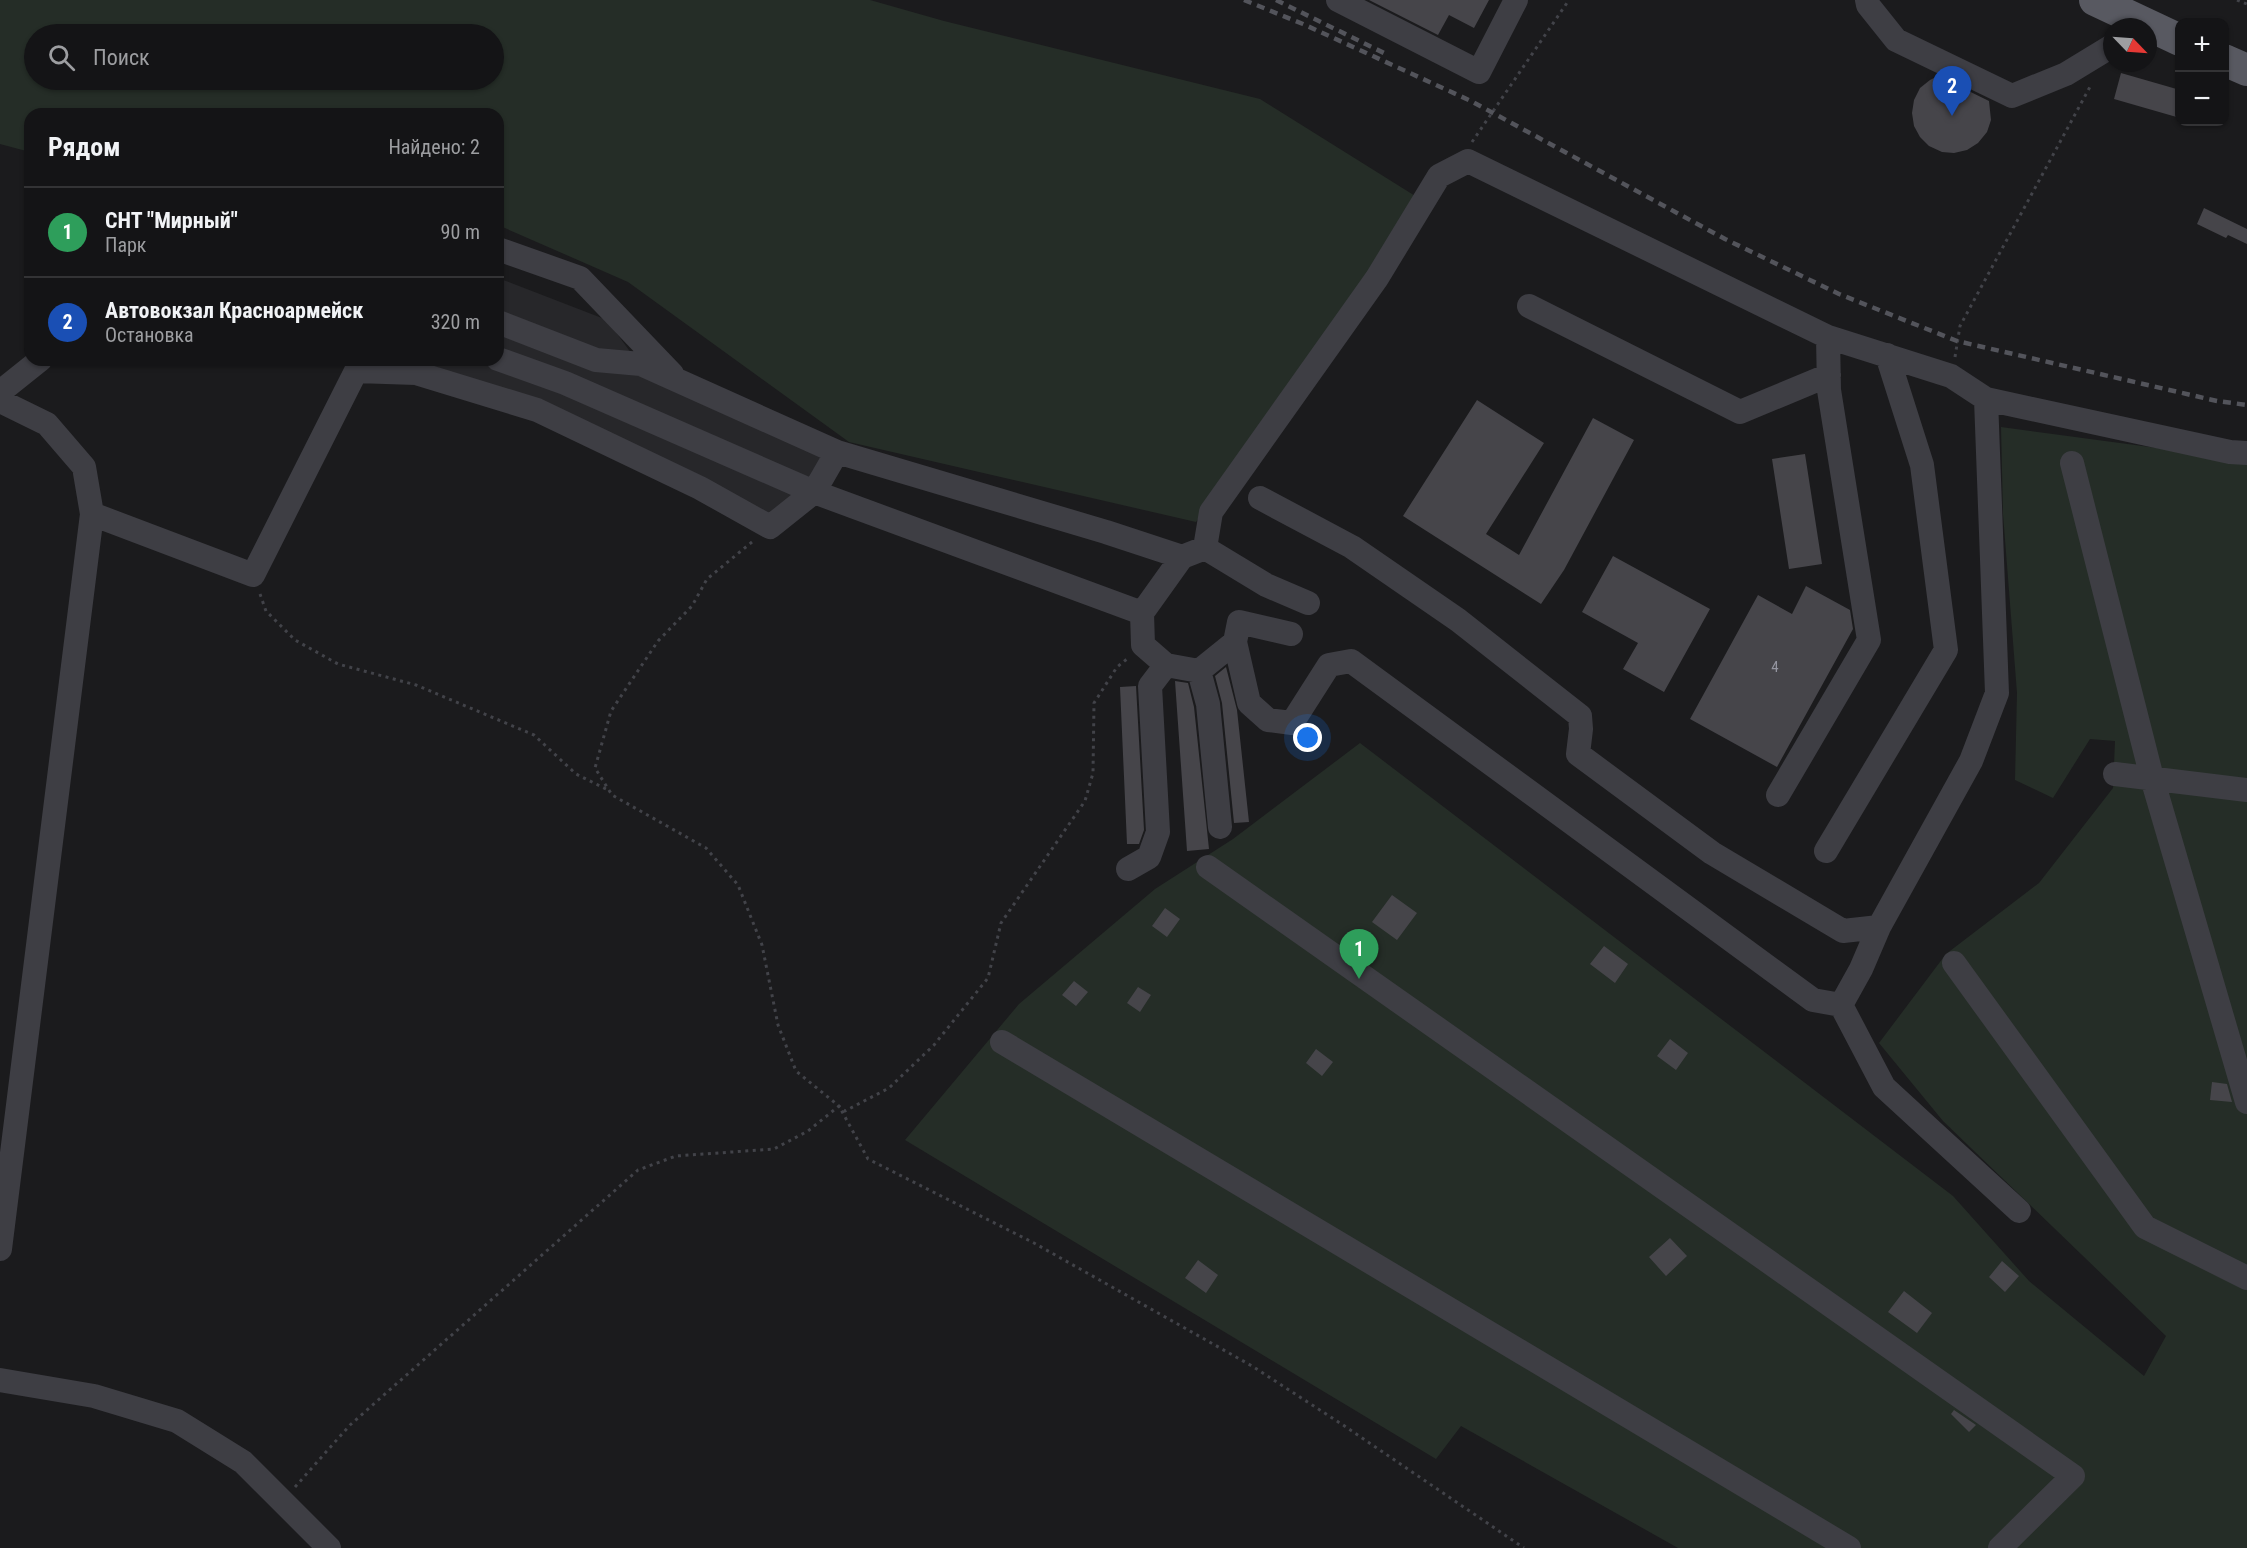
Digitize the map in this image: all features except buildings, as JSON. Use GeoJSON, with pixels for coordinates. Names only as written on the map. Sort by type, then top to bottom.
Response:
{"type":"FeatureCollection","features":[{"type":"Feature","properties":{"kind":"main road"},"geometry":{"type":"LineString","coordinates":[[2095,0],[2130,18]]}},
{"type":"Feature","properties":{"kind":"main road"},"geometry":{"type":"LineString","coordinates":[[2157,31],[2175,38]]}},
{"type":"Feature","properties":{"kind":"main road"},"geometry":{"type":"LineString","coordinates":[[2229,62],[2247,70]]}},
{"type":"Feature","properties":{"kind":"street"},"geometry":{"type":"LineString","coordinates":[[1338,0],[1479,72],[1516,0]]}},
{"type":"Feature","properties":{"kind":"street"},"geometry":{"type":"LineString","coordinates":[[1867,0],[1868,5],[1896,40],[2012,96],[2066,74],[2103,51]]}},
{"type":"Feature","properties":{"kind":"street"},"geometry":{"type":"LineString","coordinates":[[1205,548],[1211,512],[1377,278],[1439,176],[1468,161],[1828,337],[1952,376],[1986,399],[2230,452],[2247,453]]}},
{"type":"Feature","properties":{"kind":"street"},"geometry":{"type":"LineString","coordinates":[[504,251],[580,278],[615,316],[646,344],[678,380]]}},
{"type":"Feature","properties":{"kind":"street"},"geometry":{"type":"LineString","coordinates":[[1529,306],[1740,412],[1829,375]]}},
{"type":"Feature","properties":{"kind":"street"},"geometry":{"type":"LineString","coordinates":[[504,323],[596,360],[641,364],[837,452],[1182,557]]}},
{"type":"Feature","properties":{"kind":"street"},"geometry":{"type":"LineString","coordinates":[[1778,795],[1869,640],[1829,390],[1828,337]]}},
{"type":"Feature","properties":{"kind":"street"},"geometry":{"type":"LineString","coordinates":[[1826,851],[1946,650],[1922,465],[1887,355]]}},
{"type":"Feature","properties":{"kind":"street"},"geometry":{"type":"LineString","coordinates":[[504,361],[565,383],[813,492],[1142,613]]}},
{"type":"Feature","properties":{"kind":"street"},"geometry":{"type":"LineString","coordinates":[[0,392],[32,366]]}},
{"type":"Feature","properties":{"kind":"street"},"geometry":{"type":"LineString","coordinates":[[92,514],[254,575],[356,371],[416,373],[537,410],[700,488],[770,527],[813,492],[837,452]]}},
{"type":"Feature","properties":{"kind":"street"},"geometry":{"type":"LineString","coordinates":[[1841,1005],[1861,969],[1879,927],[1971,761],[1997,693],[1986,399]]}},
{"type":"Feature","properties":{"kind":"street"},"geometry":{"type":"LineString","coordinates":[[0,401],[47,424],[84,468],[92,514],[0,1249]]}},
{"type":"Feature","properties":{"kind":"street"},"geometry":{"type":"LineString","coordinates":[[2072,463],[2152,778],[2247,1102]]}},
{"type":"Feature","properties":{"kind":"street"},"geometry":{"type":"LineString","coordinates":[[1260,498],[1352,547],[1458,620],[1580,716],[1578,754],[1712,853],[1843,931],[1879,927]]}},
{"type":"Feature","properties":{"kind":"street"},"geometry":{"type":"LineString","coordinates":[[1128,869],[1149,857],[1158,832],[1150,686],[1143,645],[1142,613],[1182,557],[1205,548]]}},
{"type":"Feature","properties":{"kind":"street"},"geometry":{"type":"LineString","coordinates":[[1205,548],[1266,585],[1308,603]]}},
{"type":"Feature","properties":{"kind":"street"},"geometry":{"type":"LineString","coordinates":[[1291,634],[1239,622],[1235,642],[1249,704],[1268,720],[1292,723],[1329,665],[1351,661],[1813,1000],[1841,1005]]}},
{"type":"Feature","properties":{"kind":"street"},"geometry":{"type":"LineString","coordinates":[[1199,671],[1235,642]]}},
{"type":"Feature","properties":{"kind":"street"},"geometry":{"type":"LineString","coordinates":[[1143,645],[1166,664],[1199,671]]}},
{"type":"Feature","properties":{"kind":"street"},"geometry":{"type":"LineString","coordinates":[[1150,686],[1166,664]]}},
{"type":"Feature","properties":{"kind":"street"},"geometry":{"type":"LineString","coordinates":[[1199,671],[1208,704],[1220,827]]}},
{"type":"Feature","properties":{"kind":"street"},"geometry":{"type":"LineString","coordinates":[[2115,774],[2247,790]]}},
{"type":"Feature","properties":{"kind":"street"},"geometry":{"type":"LineString","coordinates":[[1208,867],[2073,1476],[2000,1548]]}},
{"type":"Feature","properties":{"kind":"street"},"geometry":{"type":"LineString","coordinates":[[1954,963],[2145,1227],[2247,1278]]}},
{"type":"Feature","properties":{"kind":"street"},"geometry":{"type":"LineString","coordinates":[[1841,1005],[1884,1086],[2019,1211]]}},
{"type":"Feature","properties":{"kind":"street"},"geometry":{"type":"LineString","coordinates":[[1002,1042],[1849,1548]]}},
{"type":"Feature","properties":{"kind":"street"},"geometry":{"type":"LineString","coordinates":[[0,1380],[94,1396],[177,1421],[243,1462],[329,1548]]}},
{"type":"Feature","properties":{"kind":"path"},"geometry":{"type":"LineString","coordinates":[[1457,167],[1569,0]]}},
{"type":"Feature","properties":{"kind":"path"},"geometry":{"type":"LineString","coordinates":[[2237,0],[2247,4]]}},
{"type":"Feature","properties":{"kind":"path"},"geometry":{"type":"LineString","coordinates":[[1952,376],[1960,326],[2103,63]]}},
{"type":"Feature","properties":{"kind":"path"},"geometry":{"type":"LineString","coordinates":[[770,527],[707,579],[692,606],[658,641],[611,711],[595,768],[612,795],[706,848],[738,885],[762,945],[778,1025],[796,1071],[845,1111],[890,1088],[934,1045],[988,978],[1001,923],[1085,801],[1093,773],[1094,703],[1117,667],[1143,645]]}},
{"type":"Feature","properties":{"kind":"path"},"geometry":{"type":"LineString","coordinates":[[254,575],[266,611],[295,640],[338,664],[416,685],[534,735],[576,774],[610,791]]}},
{"type":"Feature","properties":{"kind":"path"},"geometry":{"type":"LineString","coordinates":[[283,1502],[350,1425],[638,1170],[676,1156],[774,1149],[808,1131],[839,1106]]}},
{"type":"Feature","properties":{"kind":"path"},"geometry":{"type":"LineString","coordinates":[[839,1106],[868,1158],[1035,1243],[1252,1366],[1524,1548]]}},
{"type":"Feature","properties":{"kind":"shaded area"},"geometry":{"type":"Polygon","coordinates":[[[0,0],[870,0],[944,21],[1260,99],[1420,199],[1196,522],[849,442],[628,282],[504,228],[504,108],[24,108],[24,150],[0,144],[0,0]]]}},
{"type":"Feature","properties":{"kind":"shaded area"},"geometry":{"type":"Polygon","coordinates":[[[504,280],[607,320],[634,357],[822,455],[812,484],[770,514],[538,403],[350,366],[504,366],[504,280]]]}},
{"type":"Feature","properties":{"kind":"shaded area"},"geometry":{"type":"Polygon","coordinates":[[[2001,427],[2247,460],[2247,1548],[1678,1548],[1461,1426],[1436,1459],[905,1140],[1019,1004],[1155,889],[1233,839],[1360,743],[1953,1196],[2029,1281],[2144,1376],[2166,1336],[1943,1121],[1879,1043],[1946,954],[2039,883],[2113,788],[2115,741],[2090,739],[2053,798],[2015,780],[2017,693],[2003,514],[2001,427]]]}},
{"type":"Feature","properties":{"kind":"railway"},"geometry":{"type":"LineString","coordinates":[[1244,0],[1303,24],[1471,101],[1725,239],[1839,294],[1957,341],[2217,401],[2247,405]]}},
{"type":"Feature","properties":{"kind":"railway"},"geometry":{"type":"LineString","coordinates":[[1276,0],[1386,54]]}},
{"type":"Feature","properties":{"kind":"place","name":"Автовокзал Красноармейск"},"geometry":{"type":"Point","coordinates":[1952,116]}},
{"type":"Feature","properties":{"kind":"place","name":"СНТ \"Мирный\""},"geometry":{"type":"Point","coordinates":[1359,979]}}]}
